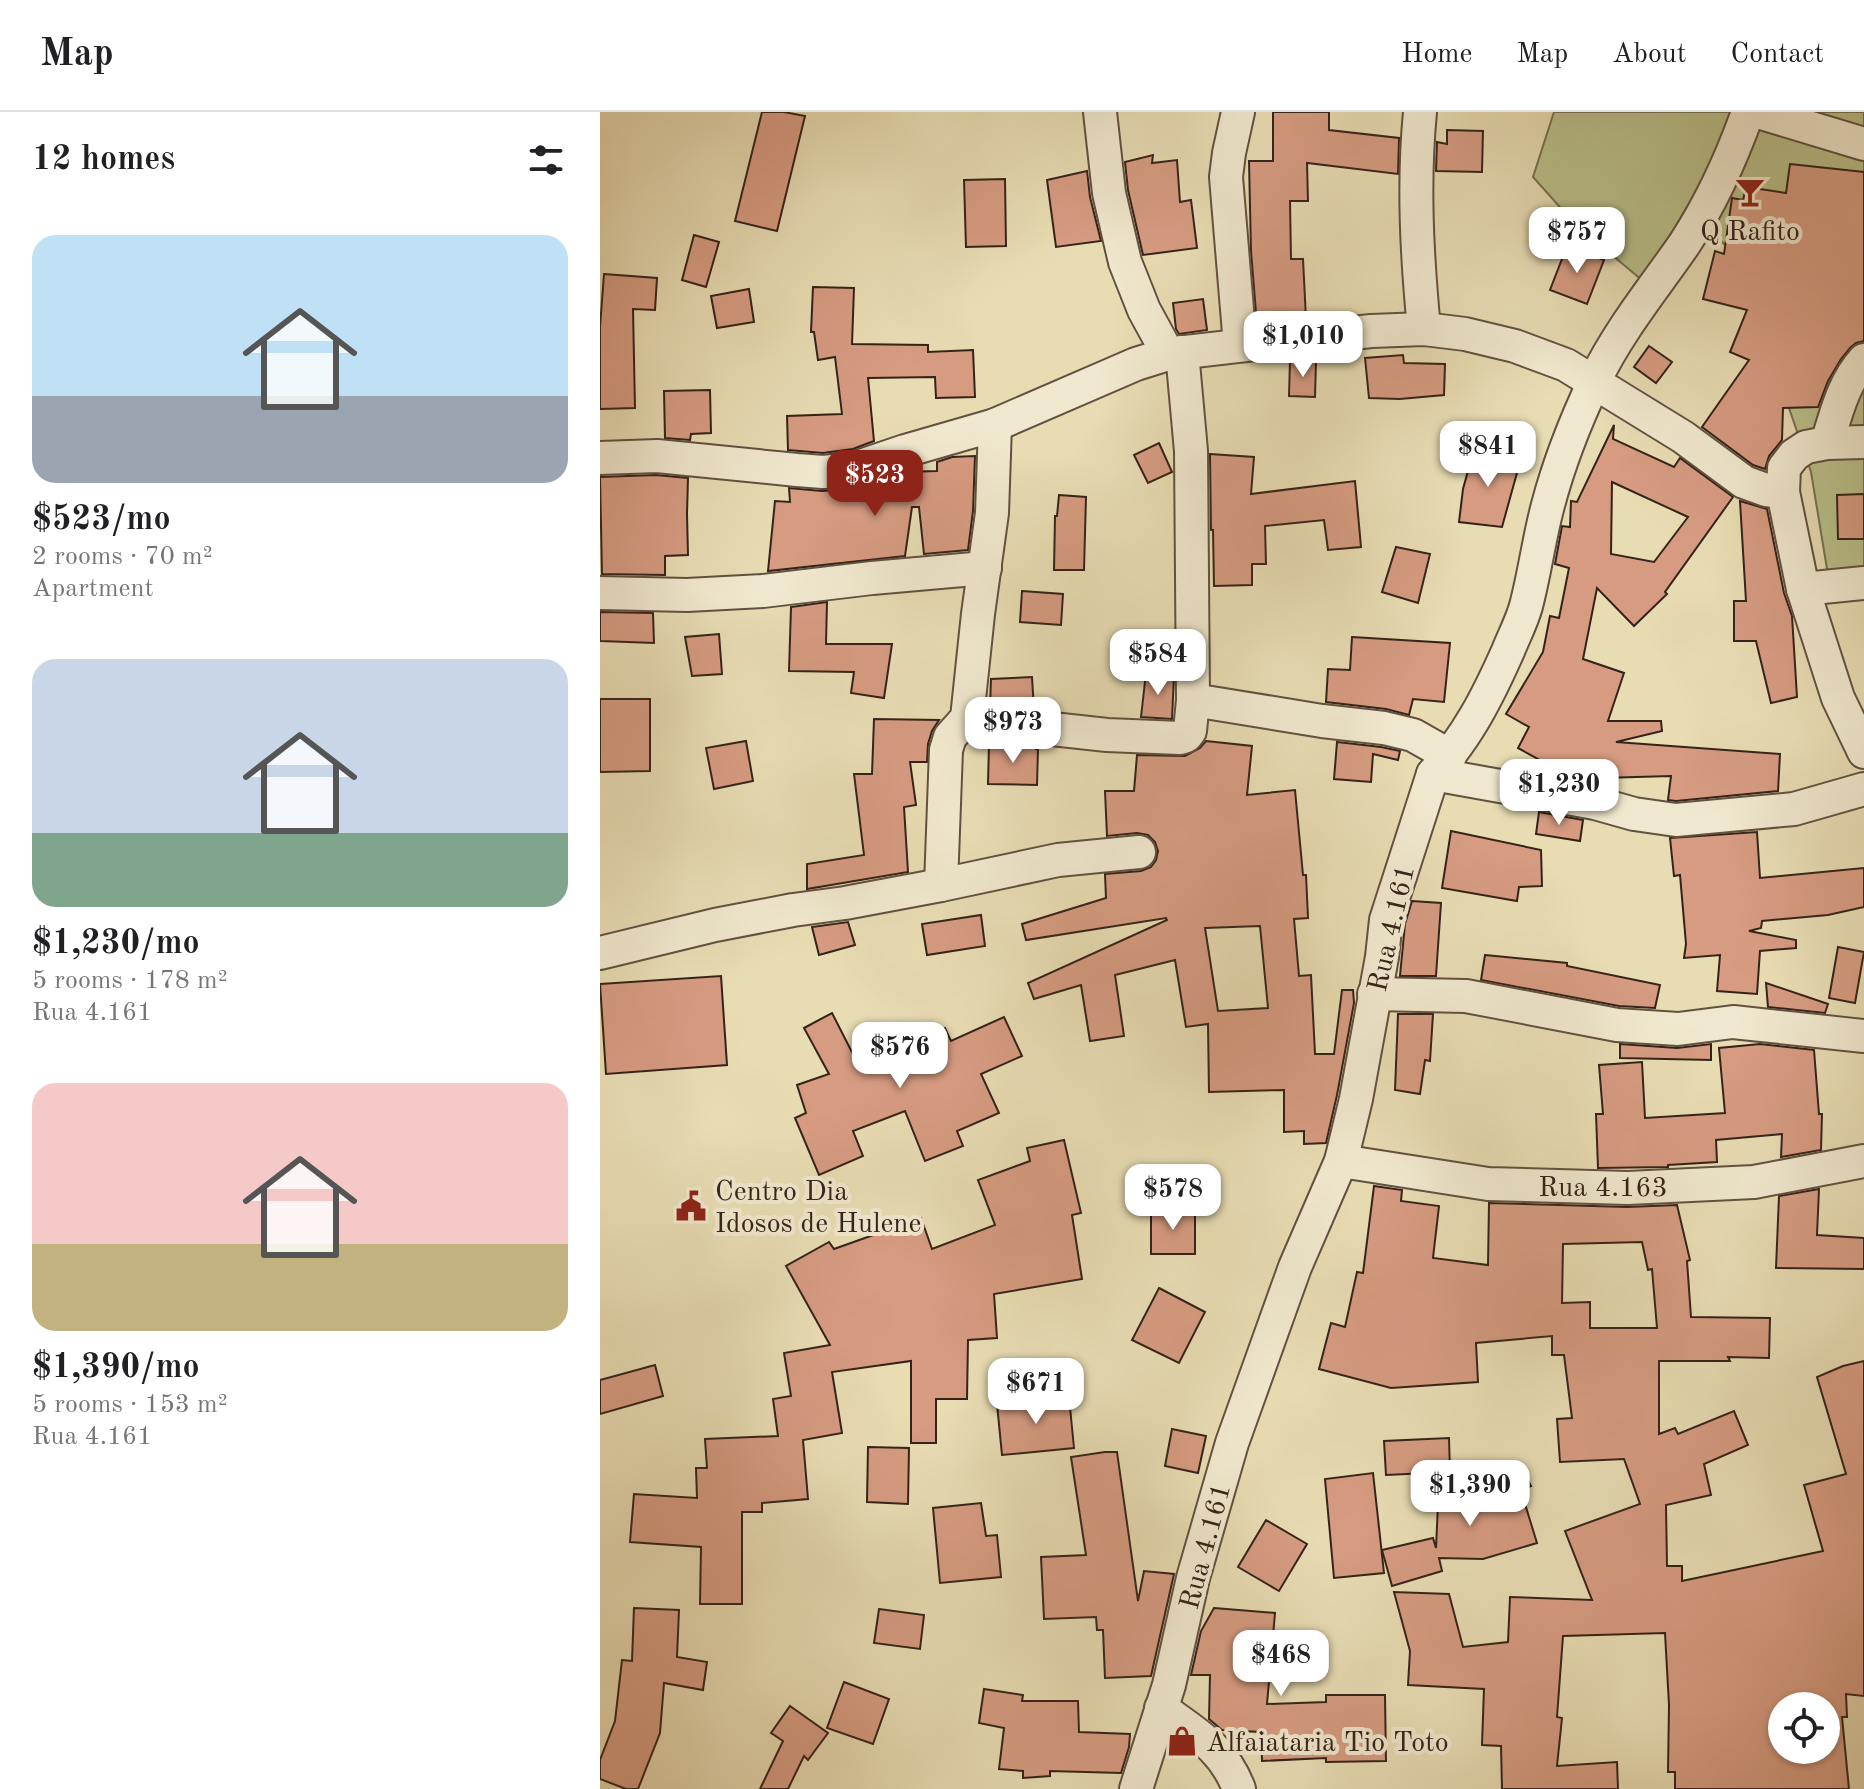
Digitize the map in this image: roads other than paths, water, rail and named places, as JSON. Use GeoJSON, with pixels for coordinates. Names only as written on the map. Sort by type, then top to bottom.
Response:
{"type":"FeatureCollection","features":[{"type":"Feature","properties":{"kind":"street"},"geometry":{"type":"LineString","coordinates":[[962,724],[1180,738],[1190,731],[1193,700],[1191,451],[1175,353],[1144,310],[1125,262],[1109,193],[1100,112]]}},
{"type":"Feature","properties":{"kind":"street"},"geometry":{"type":"LineString","coordinates":[[1238,112],[1226,177],[1240,345]]}},
{"type":"Feature","properties":{"kind":"street"},"geometry":{"type":"LineString","coordinates":[[1420,112],[1415,191],[1424,329]]}},
{"type":"Feature","properties":{"kind":"street","name":"Rua 4.161"},"geometry":{"type":"LineString","coordinates":[[1136,1789],[1169,1685],[1193,1578],[1232,1443],[1295,1267],[1341,1161],[1356,1099],[1386,920],[1442,765],[1468,732],[1522,618],[1548,506],[1560,467],[1594,383],[1633,316],[1686,240],[1712,195],[1748,112]]}},
{"type":"Feature","properties":{"kind":"street"},"geometry":{"type":"LineString","coordinates":[[1758,112],[1864,144]]}},
{"type":"Feature","properties":{"kind":"street"},"geometry":{"type":"LineString","coordinates":[[600,458],[657,456],[823,472],[843,470],[995,425],[1123,369],[1175,353],[1371,331],[1424,329],[1465,334],[1515,346],[1566,365],[1683,437],[1744,482],[1783,492]]}},
{"type":"Feature","properties":{"kind":"street"},"geometry":{"type":"LineString","coordinates":[[1827,443],[1842,395],[1854,370],[1864,360]]}},
{"type":"Feature","properties":{"kind":"street"},"geometry":{"type":"LineString","coordinates":[[941,885],[946,750],[950,737],[967,718],[992,513],[995,425]]}},
{"type":"Feature","properties":{"kind":"street"},"geometry":{"type":"LineString","coordinates":[[1864,442],[1806,447],[1794,455],[1784,468],[1783,492],[1803,589],[1838,698],[1864,752]]}},
{"type":"Feature","properties":{"kind":"street"},"geometry":{"type":"LineString","coordinates":[[600,593],[687,595],[763,591],[985,568]]}},
{"type":"Feature","properties":{"kind":"street"},"geometry":{"type":"LineString","coordinates":[[1803,589],[1864,583]]}},
{"type":"Feature","properties":{"kind":"street"},"geometry":{"type":"LineString","coordinates":[[1193,700],[1413,735],[1442,765],[1634,814],[1676,820],[1794,809],[1864,789]]}},
{"type":"Feature","properties":{"kind":"street"},"geometry":{"type":"LineString","coordinates":[[600,953],[715,925],[941,885],[1058,860],[1139,852]]}},
{"type":"Feature","properties":{"kind":"street"},"geometry":{"type":"LineString","coordinates":[[1374,994],[1466,996],[1617,1025],[1678,1029],[1733,1022],[1864,1036]]}},
{"type":"Feature","properties":{"kind":"street","name":"Rua 4.163"},"geometry":{"type":"LineString","coordinates":[[1341,1161],[1488,1184],[1628,1188],[1754,1182],[1864,1161]]}},
{"type":"Feature","properties":{"kind":"street"},"geometry":{"type":"LineString","coordinates":[[1161,1708],[1214,1747],[1233,1774],[1239,1789]]}},
{"type":"Feature","properties":{"kind":"place","name":"Q Rafito"},"geometry":{"type":"Point","coordinates":[1750,192]}},
{"type":"Feature","properties":{"kind":"place","name":"Centro Dia Idosos de Hulene"},"geometry":{"type":"Point","coordinates":[691,1206]}},
{"type":"Feature","properties":{"kind":"place","name":"Alfaiataria Tio Toto"},"geometry":{"type":"Point","coordinates":[1182,1741]}}]}
